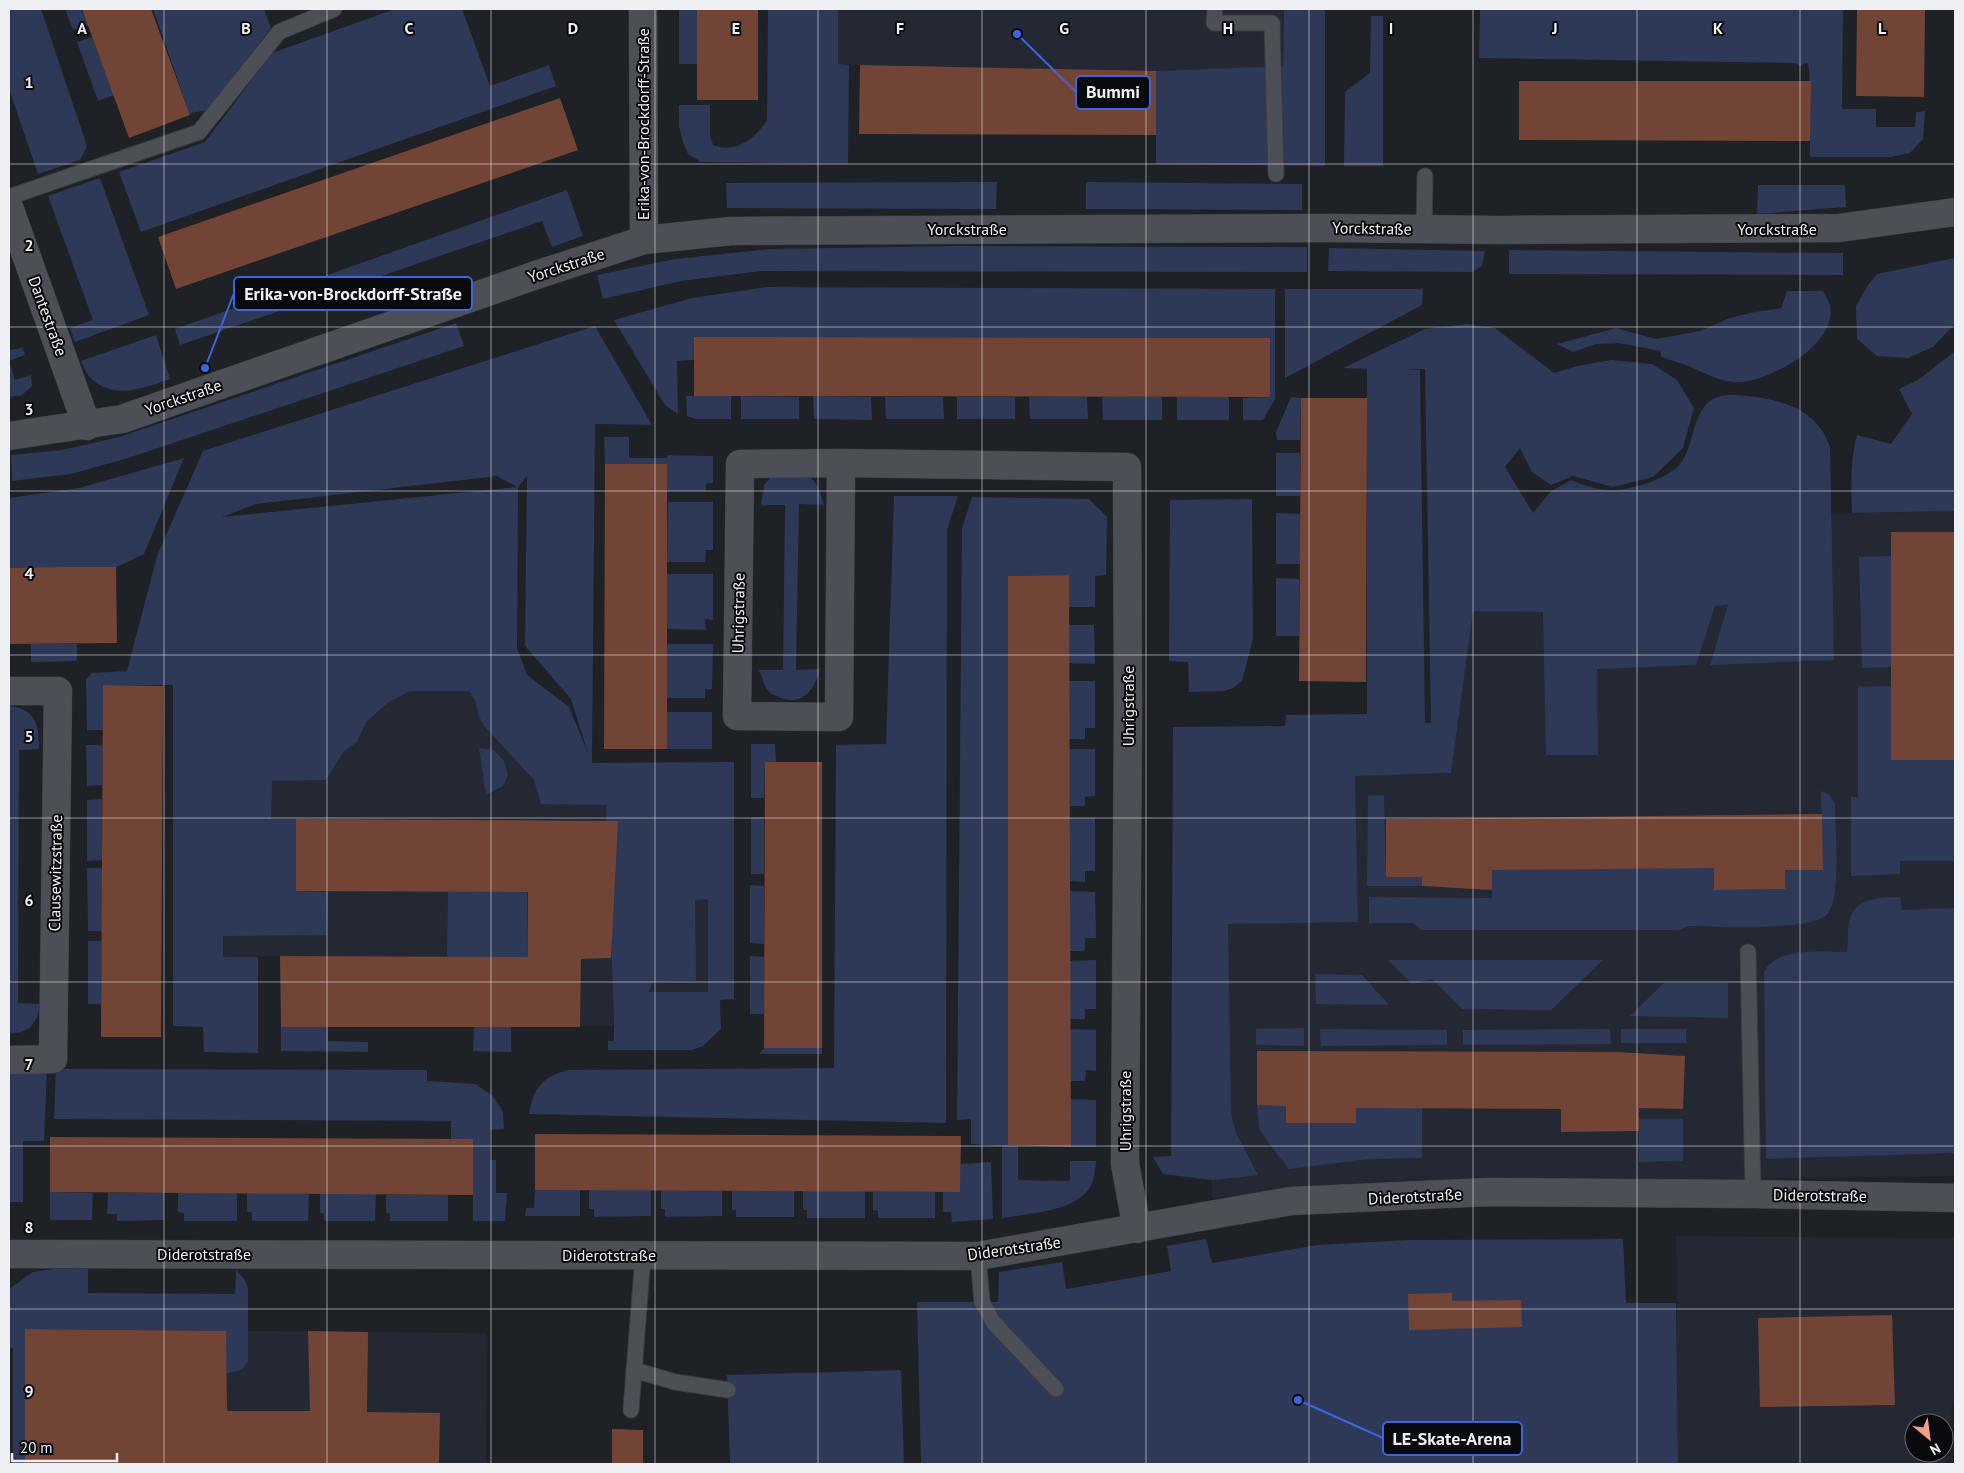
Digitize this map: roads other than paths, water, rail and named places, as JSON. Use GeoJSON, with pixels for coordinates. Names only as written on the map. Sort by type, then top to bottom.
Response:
{"type":"FeatureCollection","features":[{"type":"Feature","properties":{"kind":"street","name":"Erika-von-Brockdorff-Straße"},"geometry":{"type":"LineString","coordinates":[[643,9],[644,240]]}},
{"type":"Feature","properties":{"kind":"street","name":"Dantestraße"},"geometry":{"type":"LineString","coordinates":[[9,207],[87,426]]}},
{"type":"Feature","properties":{"kind":"street","name":"Yorckstraße"},"geometry":{"type":"LineString","coordinates":[[9,436],[87,426],[122,419],[539,274],[644,240],[731,230],[1839,228],[1955,212]]}},
{"type":"Feature","properties":{"kind":"street","name":"Uhrigstraße"},"geometry":{"type":"LineString","coordinates":[[841,463],[840,717],[737,716],[740,464],[841,463],[1126,467],[1128,718],[1125,1164],[1137,1229]]}},
{"type":"Feature","properties":{"kind":"street","name":"Clausewitzstraße"},"geometry":{"type":"LineString","coordinates":[[9,691],[58,691],[53,1059],[9,1060]]}},
{"type":"Feature","properties":{"kind":"street","name":"Diderotstraße"},"geometry":{"type":"LineString","coordinates":[[9,1254],[978,1256],[1291,1201],[1489,1192],[1955,1198]]}},
{"type":"Feature","properties":{"kind":"lane"},"geometry":{"type":"LineString","coordinates":[[9,197],[199,132],[279,32],[334,9]]}},
{"type":"Feature","properties":{"kind":"lane"},"geometry":{"type":"LineString","coordinates":[[1214,9],[1214,23],[1272,23],[1276,174]]}},
{"type":"Feature","properties":{"kind":"lane"},"geometry":{"type":"LineString","coordinates":[[1424,229],[1426,176]]}},
{"type":"Feature","properties":{"kind":"lane"},"geometry":{"type":"LineString","coordinates":[[1748,952],[1753,1194]]}},
{"type":"Feature","properties":{"kind":"lane"},"geometry":{"type":"LineString","coordinates":[[631,1410],[643,1256]]}},
{"type":"Feature","properties":{"kind":"lane"},"geometry":{"type":"LineString","coordinates":[[978,1256],[982,1302],[993,1322],[1056,1389]]}},
{"type":"Feature","properties":{"kind":"lane"},"geometry":{"type":"LineString","coordinates":[[634,1370],[675,1382],[728,1390]]}},
{"type":"Feature","properties":{"kind":"place","name":"Bummi"},"geometry":{"type":"Point","coordinates":[1017,34]}},
{"type":"Feature","properties":{"kind":"place","name":"Erika-von-Brockdorff-Straße"},"geometry":{"type":"Point","coordinates":[205,368]}},
{"type":"Feature","properties":{"kind":"place","name":"LE-Skate-Arena"},"geometry":{"type":"Point","coordinates":[1298,1400]}}]}
